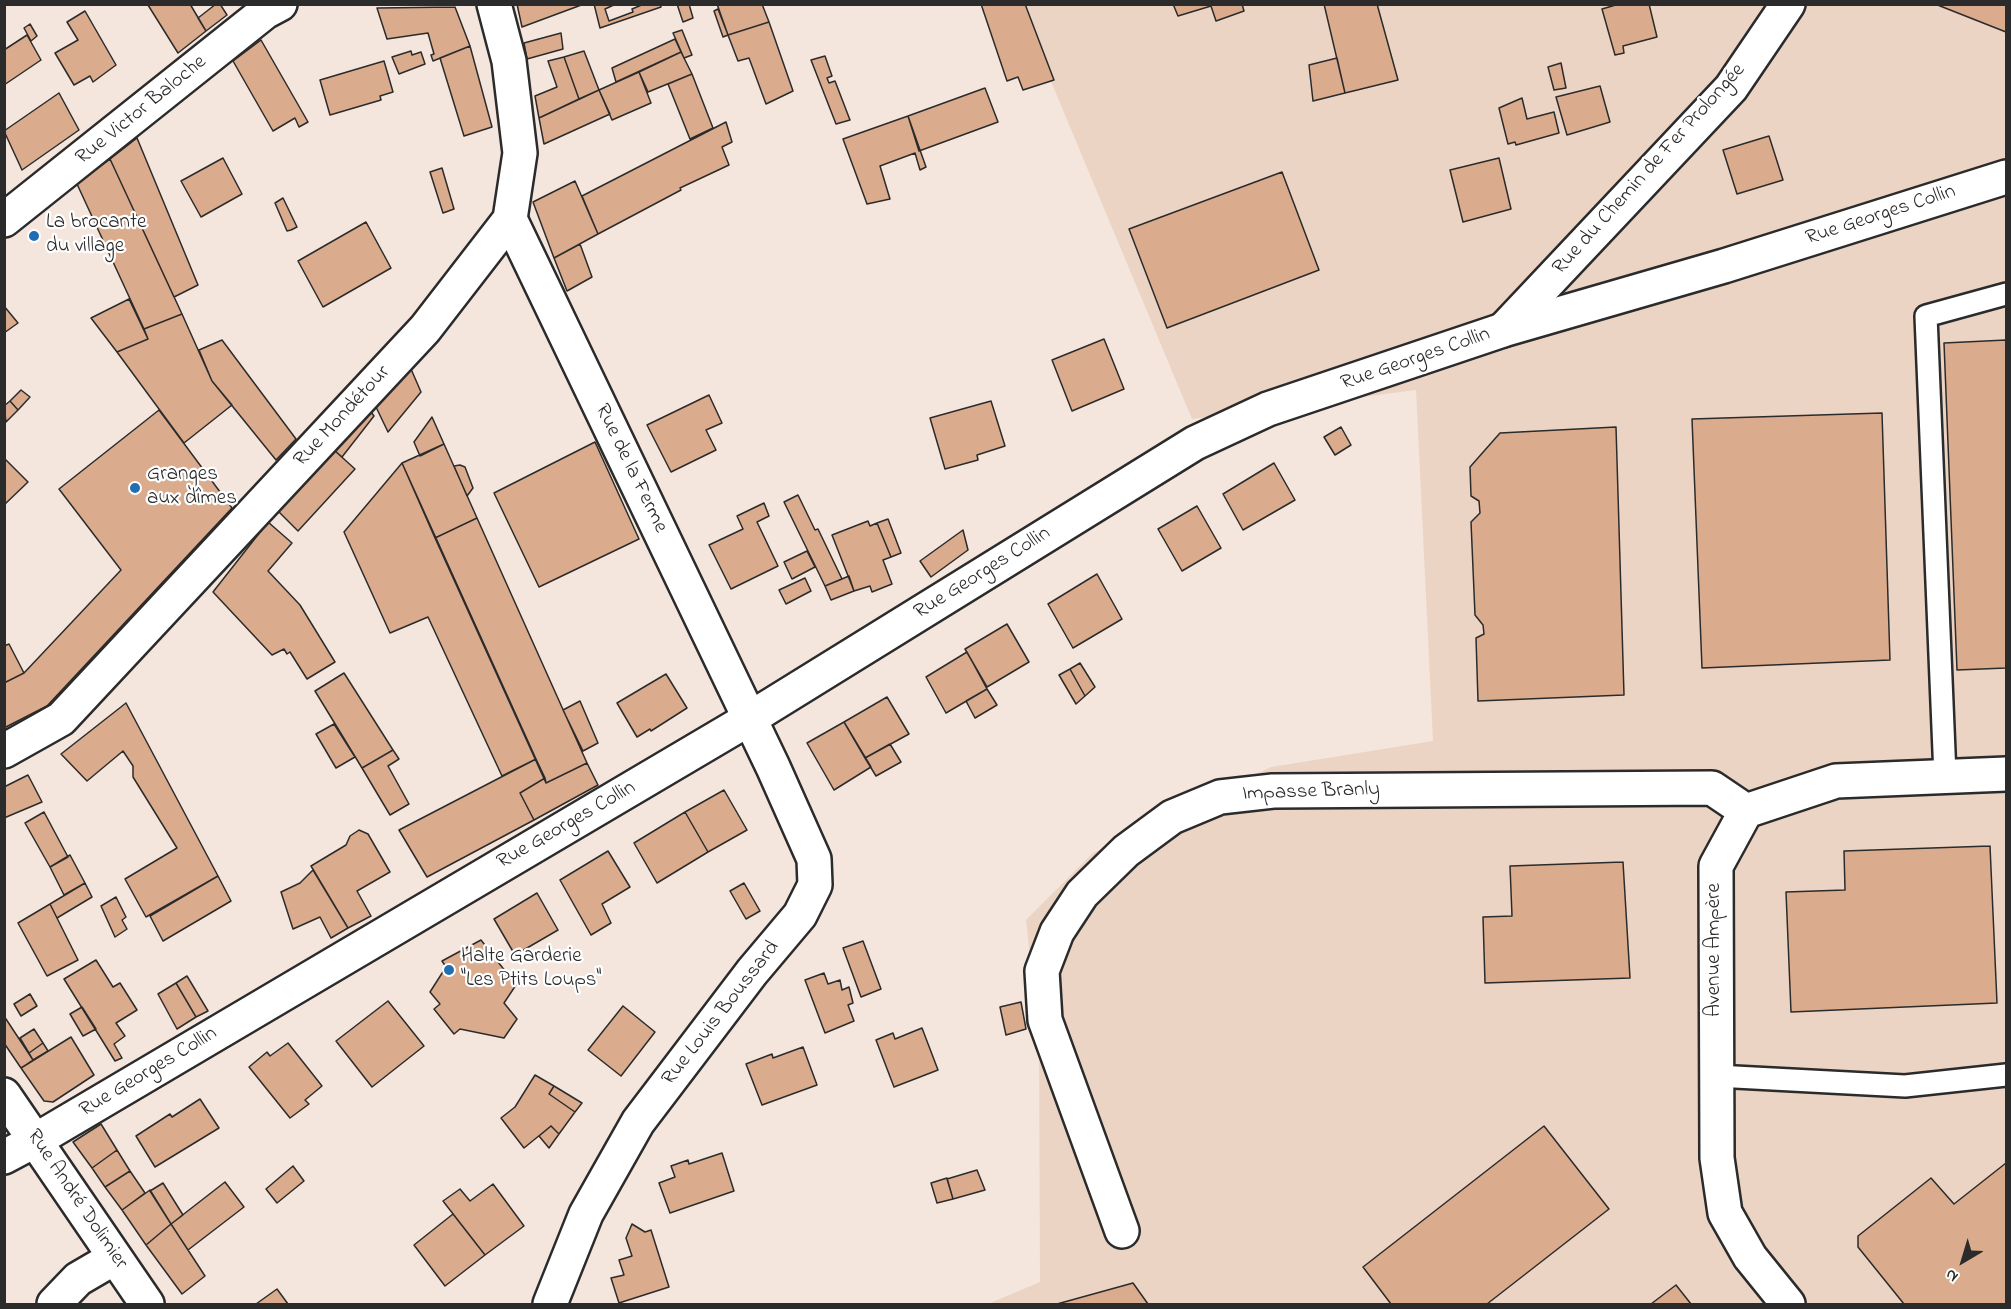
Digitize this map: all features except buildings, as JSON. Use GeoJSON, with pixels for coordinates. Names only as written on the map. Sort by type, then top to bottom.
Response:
{"type":"FeatureCollection","features":[{"type":"Feature","properties":{"kind":"street","name":"Rue Victor Baloche"},"geometry":{"type":"LineString","coordinates":[[4,220],[266,12],[280,4]]}},
{"type":"Feature","properties":{"kind":"street","name":"Rue Mondétour"},"geometry":{"type":"LineString","coordinates":[[4,751],[61,719],[425,329],[510,219],[520,153],[509,61],[494,4]]}},
{"type":"Feature","properties":{"kind":"street","name":"Rue du Chemin de Fer Prolongée"},"geometry":{"type":"LineString","coordinates":[[1503,330],[1731,88],[1788,4]]}},
{"type":"Feature","properties":{"kind":"street","name":"Rue Georges Collin"},"geometry":{"type":"LineString","coordinates":[[4,1157],[749,719],[1195,443],[1268,409],[1503,330],[1724,266],[2007,177]]}},
{"type":"Feature","properties":{"kind":"street","name":"Rue de la Ferme"},"geometry":{"type":"LineString","coordinates":[[510,219],[749,719]]}},
{"type":"Feature","properties":{"kind":"street","name":"Rue Louis Boussard"},"geometry":{"type":"LineString","coordinates":[[550,1305],[586,1214],[638,1122],[752,972],[800,915],[815,885],[814,859],[749,719]]}},
{"type":"Feature","properties":{"kind":"street"},"geometry":{"type":"LineString","coordinates":[[1746,812],[1836,781],[2007,774]]}},
{"type":"Feature","properties":{"kind":"street","name":"Impasse Branly"},"geometry":{"type":"LineString","coordinates":[[1122,1230],[1045,1020],[1042,971],[1057,932],[1082,894],[1126,851],[1172,817],[1220,797],[1285,791],[1712,788],[1746,812]]}},
{"type":"Feature","properties":{"kind":"street","name":"Avenue Ampère"},"geometry":{"type":"LineString","coordinates":[[1746,812],[1716,866],[1717,1158],[1725,1213],[1750,1257],[1788,1305]]}},
{"type":"Feature","properties":{"kind":"street","name":"Rue André Dolimier"},"geometry":{"type":"LineString","coordinates":[[4,1095],[147,1305]]}},
{"type":"Feature","properties":{"kind":"street"},"geometry":{"type":"LineString","coordinates":[[54,1305],[78,1279],[114,1258]]}},
{"type":"Feature","properties":{"kind":"lane"},"geometry":{"type":"LineString","coordinates":[[1946,776],[1926,316],[2007,294]]}},
{"type":"Feature","properties":{"kind":"lane"},"geometry":{"type":"LineString","coordinates":[[1716,1076],[1905,1086],[2007,1075]]}},
{"type":"Feature","properties":{"kind":"shaded area"},"geometry":{"type":"Polygon","coordinates":[[[1019,5],[2006,5],[2006,1304],[988,1304],[1040,1282],[1039,1038],[1026,920],[1093,853],[1271,767],[1433,741],[1416,390],[1192,419],[1019,5]]]}},
{"type":"Feature","properties":{"kind":"place","name":"La brocante du village"},"geometry":{"type":"Point","coordinates":[34,236]}},
{"type":"Feature","properties":{"kind":"place","name":"Granges aux dîmes"},"geometry":{"type":"Point","coordinates":[135,488]}},
{"type":"Feature","properties":{"kind":"place","name":"Halte Garderie \"Les Ptits Loups\""},"geometry":{"type":"Point","coordinates":[449,970]}}]}
